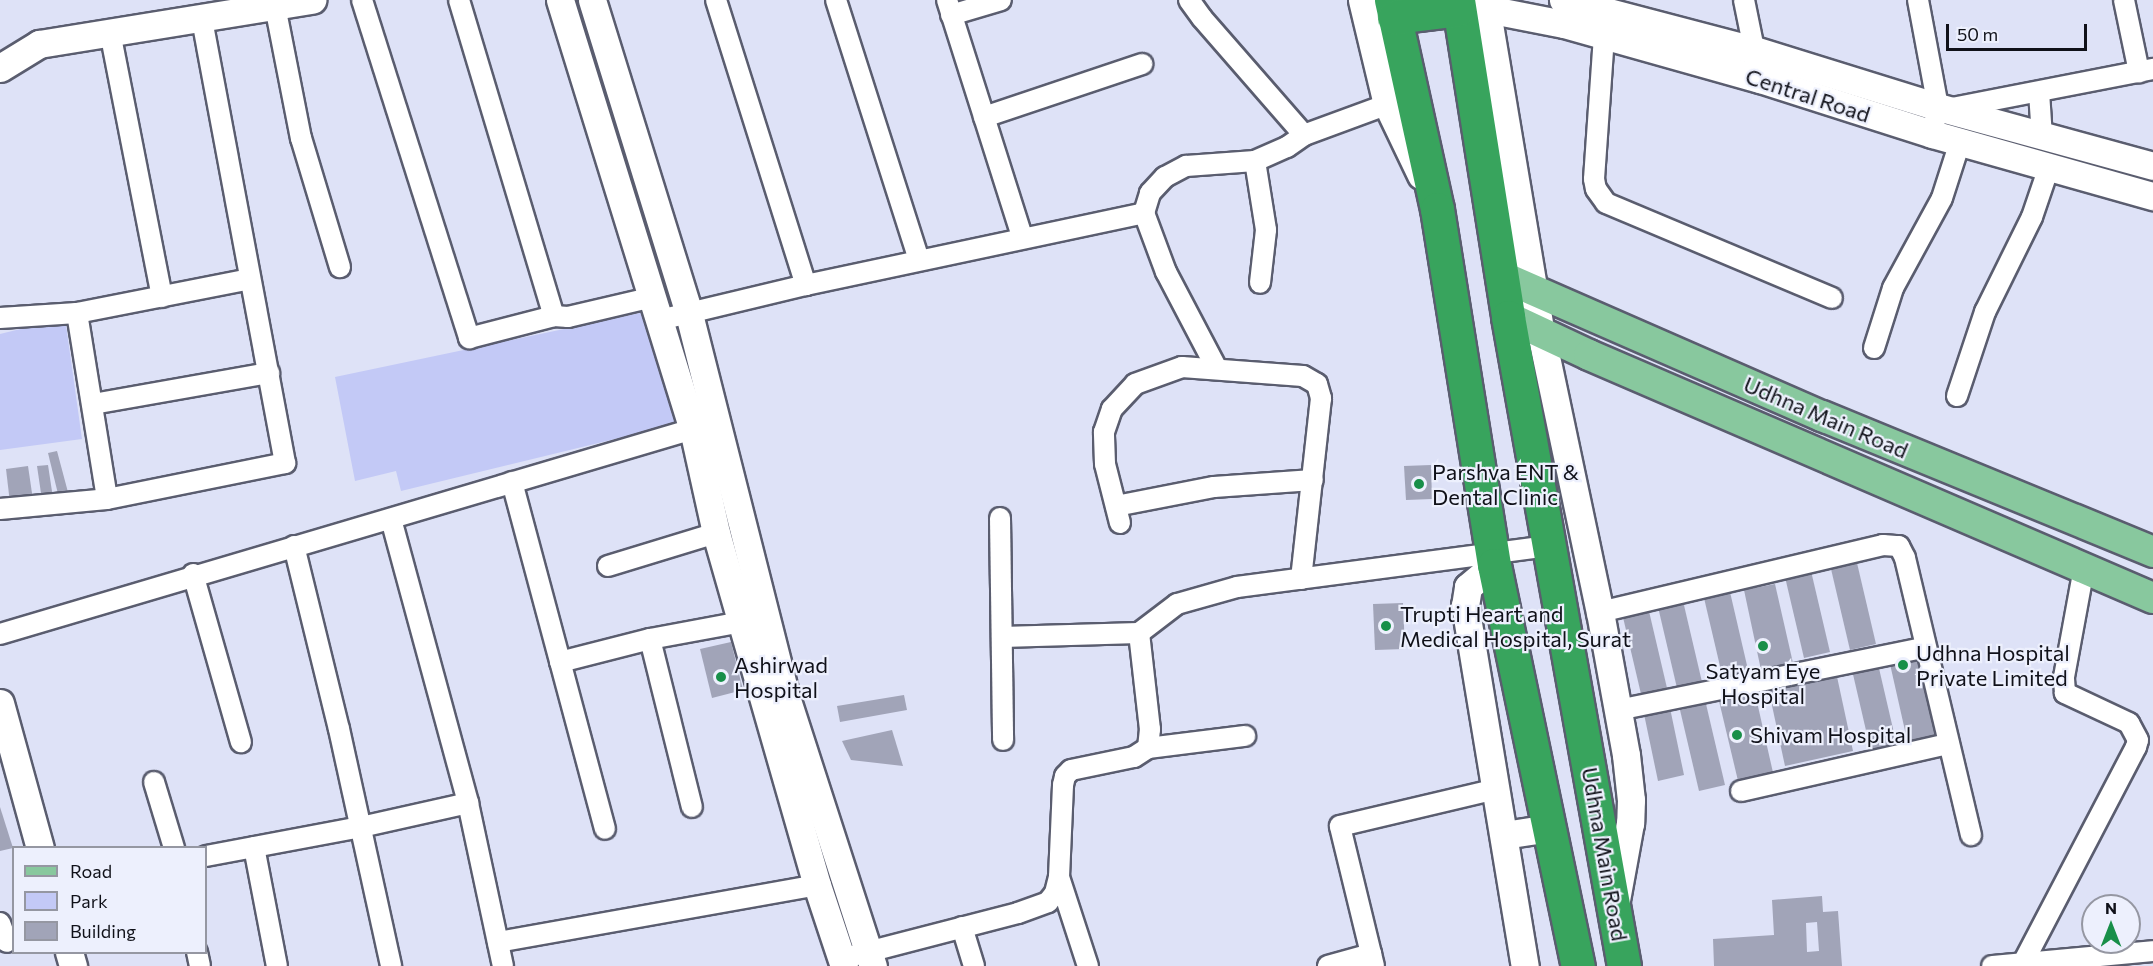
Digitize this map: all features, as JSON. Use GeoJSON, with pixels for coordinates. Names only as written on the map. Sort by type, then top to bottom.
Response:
{"type":"FeatureCollection","features":[{"type":"Feature","properties":{"kind":"highway"},"geometry":{"type":"LineString","coordinates":[[1472,5],[1392,9],[1400,100],[1437,209],[1493,559],[1578,966]]}},
{"type":"Feature","properties":{"kind":"highway","name":"Udhna Main Road"},"geometry":{"type":"LineString","coordinates":[[1472,5],[1501,276],[1624,966]]}},
{"type":"Feature","properties":{"kind":"main road","name":"Udhna Main Road"},"geometry":{"type":"LineString","coordinates":[[1501,276],[1822,416],[2153,552]]}},
{"type":"Feature","properties":{"kind":"main road","name":"Udhna Main Road"},"geometry":{"type":"LineString","coordinates":[[1508,317],[2153,598]]}},
{"type":"Feature","properties":{"kind":"street"},"geometry":{"type":"LineString","coordinates":[[0,68],[39,44],[312,0]]}},
{"type":"Feature","properties":{"kind":"street"},"geometry":{"type":"LineString","coordinates":[[362,0],[469,338],[554,316],[568,317],[656,309],[689,314],[806,285],[1022,237],[1144,213]]}},
{"type":"Feature","properties":{"kind":"street"},"geometry":{"type":"LineString","coordinates":[[459,0],[554,316]]}},
{"type":"Feature","properties":{"kind":"street"},"geometry":{"type":"LineString","coordinates":[[560,0],[693,429],[716,533],[817,885],[843,962],[871,959],[962,927],[1018,913],[1048,902],[1055,893],[1059,877],[1065,776],[1071,770],[1134,757],[1148,748],[1245,736]]}},
{"type":"Feature","properties":{"kind":"street"},"geometry":{"type":"LineString","coordinates":[[592,0],[689,314],[786,697],[871,959]]}},
{"type":"Feature","properties":{"kind":"street"},"geometry":{"type":"LineString","coordinates":[[716,0],[806,285]]}},
{"type":"Feature","properties":{"kind":"street"},"geometry":{"type":"LineString","coordinates":[[836,0],[919,260]]}},
{"type":"Feature","properties":{"kind":"street"},"geometry":{"type":"LineString","coordinates":[[1001,0],[949,7],[1022,237]]}},
{"type":"Feature","properties":{"kind":"street"},"geometry":{"type":"LineString","coordinates":[[1189,0],[1304,135]]}},
{"type":"Feature","properties":{"kind":"street"},"geometry":{"type":"LineString","coordinates":[[1217,369],[1166,272],[1144,213],[1150,193],[1165,177],[1186,166],[1255,161],[1287,147],[1304,135],[1400,100],[1362,0]]}},
{"type":"Feature","properties":{"kind":"street","name":"Central Road"},"geometry":{"type":"LineString","coordinates":[[1563,0],[1754,50],[1942,108],[2153,166]]}},
{"type":"Feature","properties":{"kind":"street"},"geometry":{"type":"LineString","coordinates":[[1744,0],[1760,79]]}},
{"type":"Feature","properties":{"kind":"street"},"geometry":{"type":"LineString","coordinates":[[1918,0],[1942,108],[1932,134]]}},
{"type":"Feature","properties":{"kind":"street"},"geometry":{"type":"LineString","coordinates":[[1942,108],[2146,71],[2124,0]]}},
{"type":"Feature","properties":{"kind":"street"},"geometry":{"type":"LineString","coordinates":[[1472,5],[1534,291],[1618,710],[1631,800],[1630,823],[1615,907]]}},
{"type":"Feature","properties":{"kind":"street","name":"Central Road"},"geometry":{"type":"LineString","coordinates":[[1472,5],[1564,24],[1760,79],[1932,134],[2153,196]]}},
{"type":"Feature","properties":{"kind":"street"},"geometry":{"type":"LineString","coordinates":[[275,6],[301,138],[340,267]]}},
{"type":"Feature","properties":{"kind":"street"},"geometry":{"type":"LineString","coordinates":[[0,509],[106,499],[285,463],[202,18]]}},
{"type":"Feature","properties":{"kind":"street"},"geometry":{"type":"LineString","coordinates":[[110,32],[162,297]]}},
{"type":"Feature","properties":{"kind":"street"},"geometry":{"type":"LineString","coordinates":[[1604,36],[1594,179],[1596,189],[1605,203],[1832,298]]}},
{"type":"Feature","properties":{"kind":"street"},"geometry":{"type":"LineString","coordinates":[[984,117],[1142,64]]}},
{"type":"Feature","properties":{"kind":"street"},"geometry":{"type":"LineString","coordinates":[[2038,92],[2042,137]]}},
{"type":"Feature","properties":{"kind":"street"},"geometry":{"type":"LineString","coordinates":[[1874,348],[1893,288],[1942,198],[1960,142]]}},
{"type":"Feature","properties":{"kind":"street"},"geometry":{"type":"LineString","coordinates":[[1255,161],[1266,230],[1260,283]]}},
{"type":"Feature","properties":{"kind":"street"},"geometry":{"type":"LineString","coordinates":[[1957,396],[1985,312],[2031,217],[2049,167]]}},
{"type":"Feature","properties":{"kind":"street"},"geometry":{"type":"LineString","coordinates":[[0,318],[77,313],[249,279]]}},
{"type":"Feature","properties":{"kind":"street"},"geometry":{"type":"LineString","coordinates":[[77,313],[106,499]]}},
{"type":"Feature","properties":{"kind":"street"},"geometry":{"type":"LineString","coordinates":[[1301,579],[1320,416],[1321,398],[1317,384],[1303,376],[1182,367],[1135,384],[1112,409],[1104,432],[1105,464],[1118,515],[1214,487],[1312,480]]}},
{"type":"Feature","properties":{"kind":"street"},"geometry":{"type":"LineString","coordinates":[[93,404],[269,374]]}},
{"type":"Feature","properties":{"kind":"street"},"geometry":{"type":"LineString","coordinates":[[0,634],[193,574],[391,519],[693,429]]}},
{"type":"Feature","properties":{"kind":"street"},"geometry":{"type":"LineString","coordinates":[[512,482],[605,829]]}},
{"type":"Feature","properties":{"kind":"street"},"geometry":{"type":"LineString","coordinates":[[1000,518],[1003,740]]}},
{"type":"Feature","properties":{"kind":"street"},"geometry":{"type":"LineString","coordinates":[[391,519],[468,803],[503,966]]}},
{"type":"Feature","properties":{"kind":"street"},"geometry":{"type":"LineString","coordinates":[[608,566],[716,533]]}},
{"type":"Feature","properties":{"kind":"street"},"geometry":{"type":"LineString","coordinates":[[1600,612],[1893,544],[1903,551],[1924,648],[1971,835]]}},
{"type":"Feature","properties":{"kind":"street"},"geometry":{"type":"LineString","coordinates":[[294,546],[362,827],[391,966]]}},
{"type":"Feature","properties":{"kind":"street"},"geometry":{"type":"LineString","coordinates":[[1002,637],[1140,633],[1177,604],[1237,587],[1493,559],[1550,546]]}},
{"type":"Feature","properties":{"kind":"street"},"geometry":{"type":"LineString","coordinates":[[1493,559],[1467,587],[1465,605],[1525,966]]}},
{"type":"Feature","properties":{"kind":"street"},"geometry":{"type":"LineString","coordinates":[[2023,963],[2138,740],[2129,723],[2065,693],[2064,677],[2084,568]]}},
{"type":"Feature","properties":{"kind":"street"},"geometry":{"type":"LineString","coordinates":[[193,574],[241,742]]}},
{"type":"Feature","properties":{"kind":"street"},"geometry":{"type":"LineString","coordinates":[[560,662],[650,639],[742,622]]}},
{"type":"Feature","properties":{"kind":"street"},"geometry":{"type":"LineString","coordinates":[[1140,633],[1150,729],[1148,748]]}},
{"type":"Feature","properties":{"kind":"street"},"geometry":{"type":"LineString","coordinates":[[650,639],[692,807]]}},
{"type":"Feature","properties":{"kind":"street"},"geometry":{"type":"LineString","coordinates":[[1618,710],[1924,648]]}},
{"type":"Feature","properties":{"kind":"street"},"geometry":{"type":"LineString","coordinates":[[0,703],[39,846]]}},
{"type":"Feature","properties":{"kind":"street"},"geometry":{"type":"LineString","coordinates":[[1741,791],[1948,744]]}},
{"type":"Feature","properties":{"kind":"street"},"geometry":{"type":"LineString","coordinates":[[154,782],[173,846]]}},
{"type":"Feature","properties":{"kind":"street"},"geometry":{"type":"LineString","coordinates":[[1328,966],[1372,960],[1340,826],[1496,789]]}},
{"type":"Feature","properties":{"kind":"street"},"geometry":{"type":"LineString","coordinates":[[207,856],[362,827],[468,803]]}},
{"type":"Feature","properties":{"kind":"street"},"geometry":{"type":"LineString","coordinates":[[1504,835],[1550,828]]}},
{"type":"Feature","properties":{"kind":"street"},"geometry":{"type":"LineString","coordinates":[[254,847],[277,966]]}},
{"type":"Feature","properties":{"kind":"street"},"geometry":{"type":"LineString","coordinates":[[1059,877],[1088,966]]}},
{"type":"Feature","properties":{"kind":"street"},"geometry":{"type":"LineString","coordinates":[[498,942],[817,885]]}},
{"type":"Feature","properties":{"kind":"street"},"geometry":{"type":"LineString","coordinates":[[0,923],[7,942]]}},
{"type":"Feature","properties":{"kind":"street"},"geometry":{"type":"LineString","coordinates":[[962,927],[974,966]]}},
{"type":"Feature","properties":{"kind":"street"},"geometry":{"type":"LineString","coordinates":[[1992,966],[2153,951]]}},
{"type":"Feature","properties":{"kind":"green space"},"geometry":{"type":"Polygon","coordinates":[[[645,312],[685,422],[401,491],[396,471],[355,481],[335,377],[645,312]]]}},
{"type":"Feature","properties":{"kind":"green space"},"geometry":{"type":"Polygon","coordinates":[[[65,318],[82,439],[0,450],[0,334],[65,318]]]}},
{"type":"Feature","properties":{"kind":"building"},"geometry":{"type":"Polygon","coordinates":[[[57,451],[69,496],[59,498],[48,453],[57,451]]]}},
{"type":"Feature","properties":{"kind":"building"},"geometry":{"type":"Polygon","coordinates":[[[48,465],[53,498],[42,500],[37,466],[48,465]]]}},
{"type":"Feature","properties":{"kind":"building"},"geometry":{"type":"Polygon","coordinates":[[[1431,465],[1432,499],[1406,500],[1404,466],[1431,465]]]}},
{"type":"Feature","properties":{"kind":"building"},"geometry":{"type":"Polygon","coordinates":[[[28,466],[33,500],[10,503],[6,469],[28,466]]]}},
{"type":"Feature","properties":{"kind":"building"},"geometry":{"type":"Polygon","coordinates":[[[1857,563],[1876,644],[1850,650],[1831,569],[1857,563]]]}},
{"type":"Feature","properties":{"kind":"building"},"geometry":{"type":"Polygon","coordinates":[[[1811,571],[1830,652],[1804,658],[1785,577],[1811,571]]]}},
{"type":"Feature","properties":{"kind":"building"},"geometry":{"type":"Polygon","coordinates":[[[1775,584],[1793,663],[1761,670],[1744,590],[1775,584]]]}},
{"type":"Feature","properties":{"kind":"building"},"geometry":{"type":"Polygon","coordinates":[[[1730,592],[1749,674],[1723,679],[1704,598],[1730,592]]]}},
{"type":"Feature","properties":{"kind":"building"},"geometry":{"type":"Polygon","coordinates":[[[1683,601],[1702,682],[1677,688],[1658,607],[1683,601]]]}},
{"type":"Feature","properties":{"kind":"building"},"geometry":{"type":"Polygon","coordinates":[[[1403,603],[1405,649],[1375,650],[1373,604],[1403,603]]]}},
{"type":"Feature","properties":{"kind":"building"},"geometry":{"type":"Polygon","coordinates":[[[1648,607],[1667,688],[1641,694],[1622,613],[1648,607]]]}},
{"type":"Feature","properties":{"kind":"building"},"geometry":{"type":"Polygon","coordinates":[[[731,642],[743,690],[712,698],[700,649],[731,642]]]}},
{"type":"Feature","properties":{"kind":"building"},"geometry":{"type":"Polygon","coordinates":[[[1922,657],[1940,737],[1908,744],[1890,664],[1922,657]]]}},
{"type":"Feature","properties":{"kind":"building"},"geometry":{"type":"Polygon","coordinates":[[[1878,664],[1897,746],[1871,752],[1852,670],[1878,664]]]}},
{"type":"Feature","properties":{"kind":"building"},"geometry":{"type":"Polygon","coordinates":[[[1836,672],[1853,751],[1785,766],[1768,687],[1836,672]]]}},
{"type":"Feature","properties":{"kind":"building"},"geometry":{"type":"Polygon","coordinates":[[[1755,693],[1774,777],[1739,785],[1719,701],[1755,693]]]}},
{"type":"Feature","properties":{"kind":"building"},"geometry":{"type":"Polygon","coordinates":[[[904,695],[907,710],[840,722],[837,706],[904,695]]]}},
{"type":"Feature","properties":{"kind":"building"},"geometry":{"type":"Polygon","coordinates":[[[1706,704],[1725,785],[1699,791],[1680,710],[1706,704]]]}},
{"type":"Feature","properties":{"kind":"building"},"geometry":{"type":"Polygon","coordinates":[[[1670,708],[1684,775],[1658,781],[1644,714],[1670,708]]]}},
{"type":"Feature","properties":{"kind":"building"},"geometry":{"type":"Polygon","coordinates":[[[892,730],[903,766],[851,760],[842,741],[892,730]]]}},
{"type":"Feature","properties":{"kind":"building"},"geometry":{"type":"Polygon","coordinates":[[[0,807],[12,846],[12,848],[0,851],[0,807]]]}},
{"type":"Feature","properties":{"kind":"building"},"geometry":{"type":"Polygon","coordinates":[[[1822,896],[1823,912],[1838,911],[1842,966],[1714,966],[1713,939],[1774,935],[1772,900],[1822,896]],[[1817,922],[1806,923],[1807,952],[1819,951],[1817,922]]]}},
{"type":"Feature","properties":{"kind":"place","name":"Parshva ENT & Dental Clinic"},"geometry":{"type":"Point","coordinates":[1419,484]}},
{"type":"Feature","properties":{"kind":"place","name":"Trupti Heart and Medical Hospital, Surat"},"geometry":{"type":"Point","coordinates":[1386,626]}},
{"type":"Feature","properties":{"kind":"place","name":"Satyam Eye Hospital"},"geometry":{"type":"Point","coordinates":[1763,646]}},
{"type":"Feature","properties":{"kind":"place","name":"Udhna Hospital Private Limited"},"geometry":{"type":"Point","coordinates":[1903,665]}},
{"type":"Feature","properties":{"kind":"place","name":"Ashirwad Hospital"},"geometry":{"type":"Point","coordinates":[721,677]}},
{"type":"Feature","properties":{"kind":"place","name":"Shivam Hospital"},"geometry":{"type":"Point","coordinates":[1737,735]}}]}
